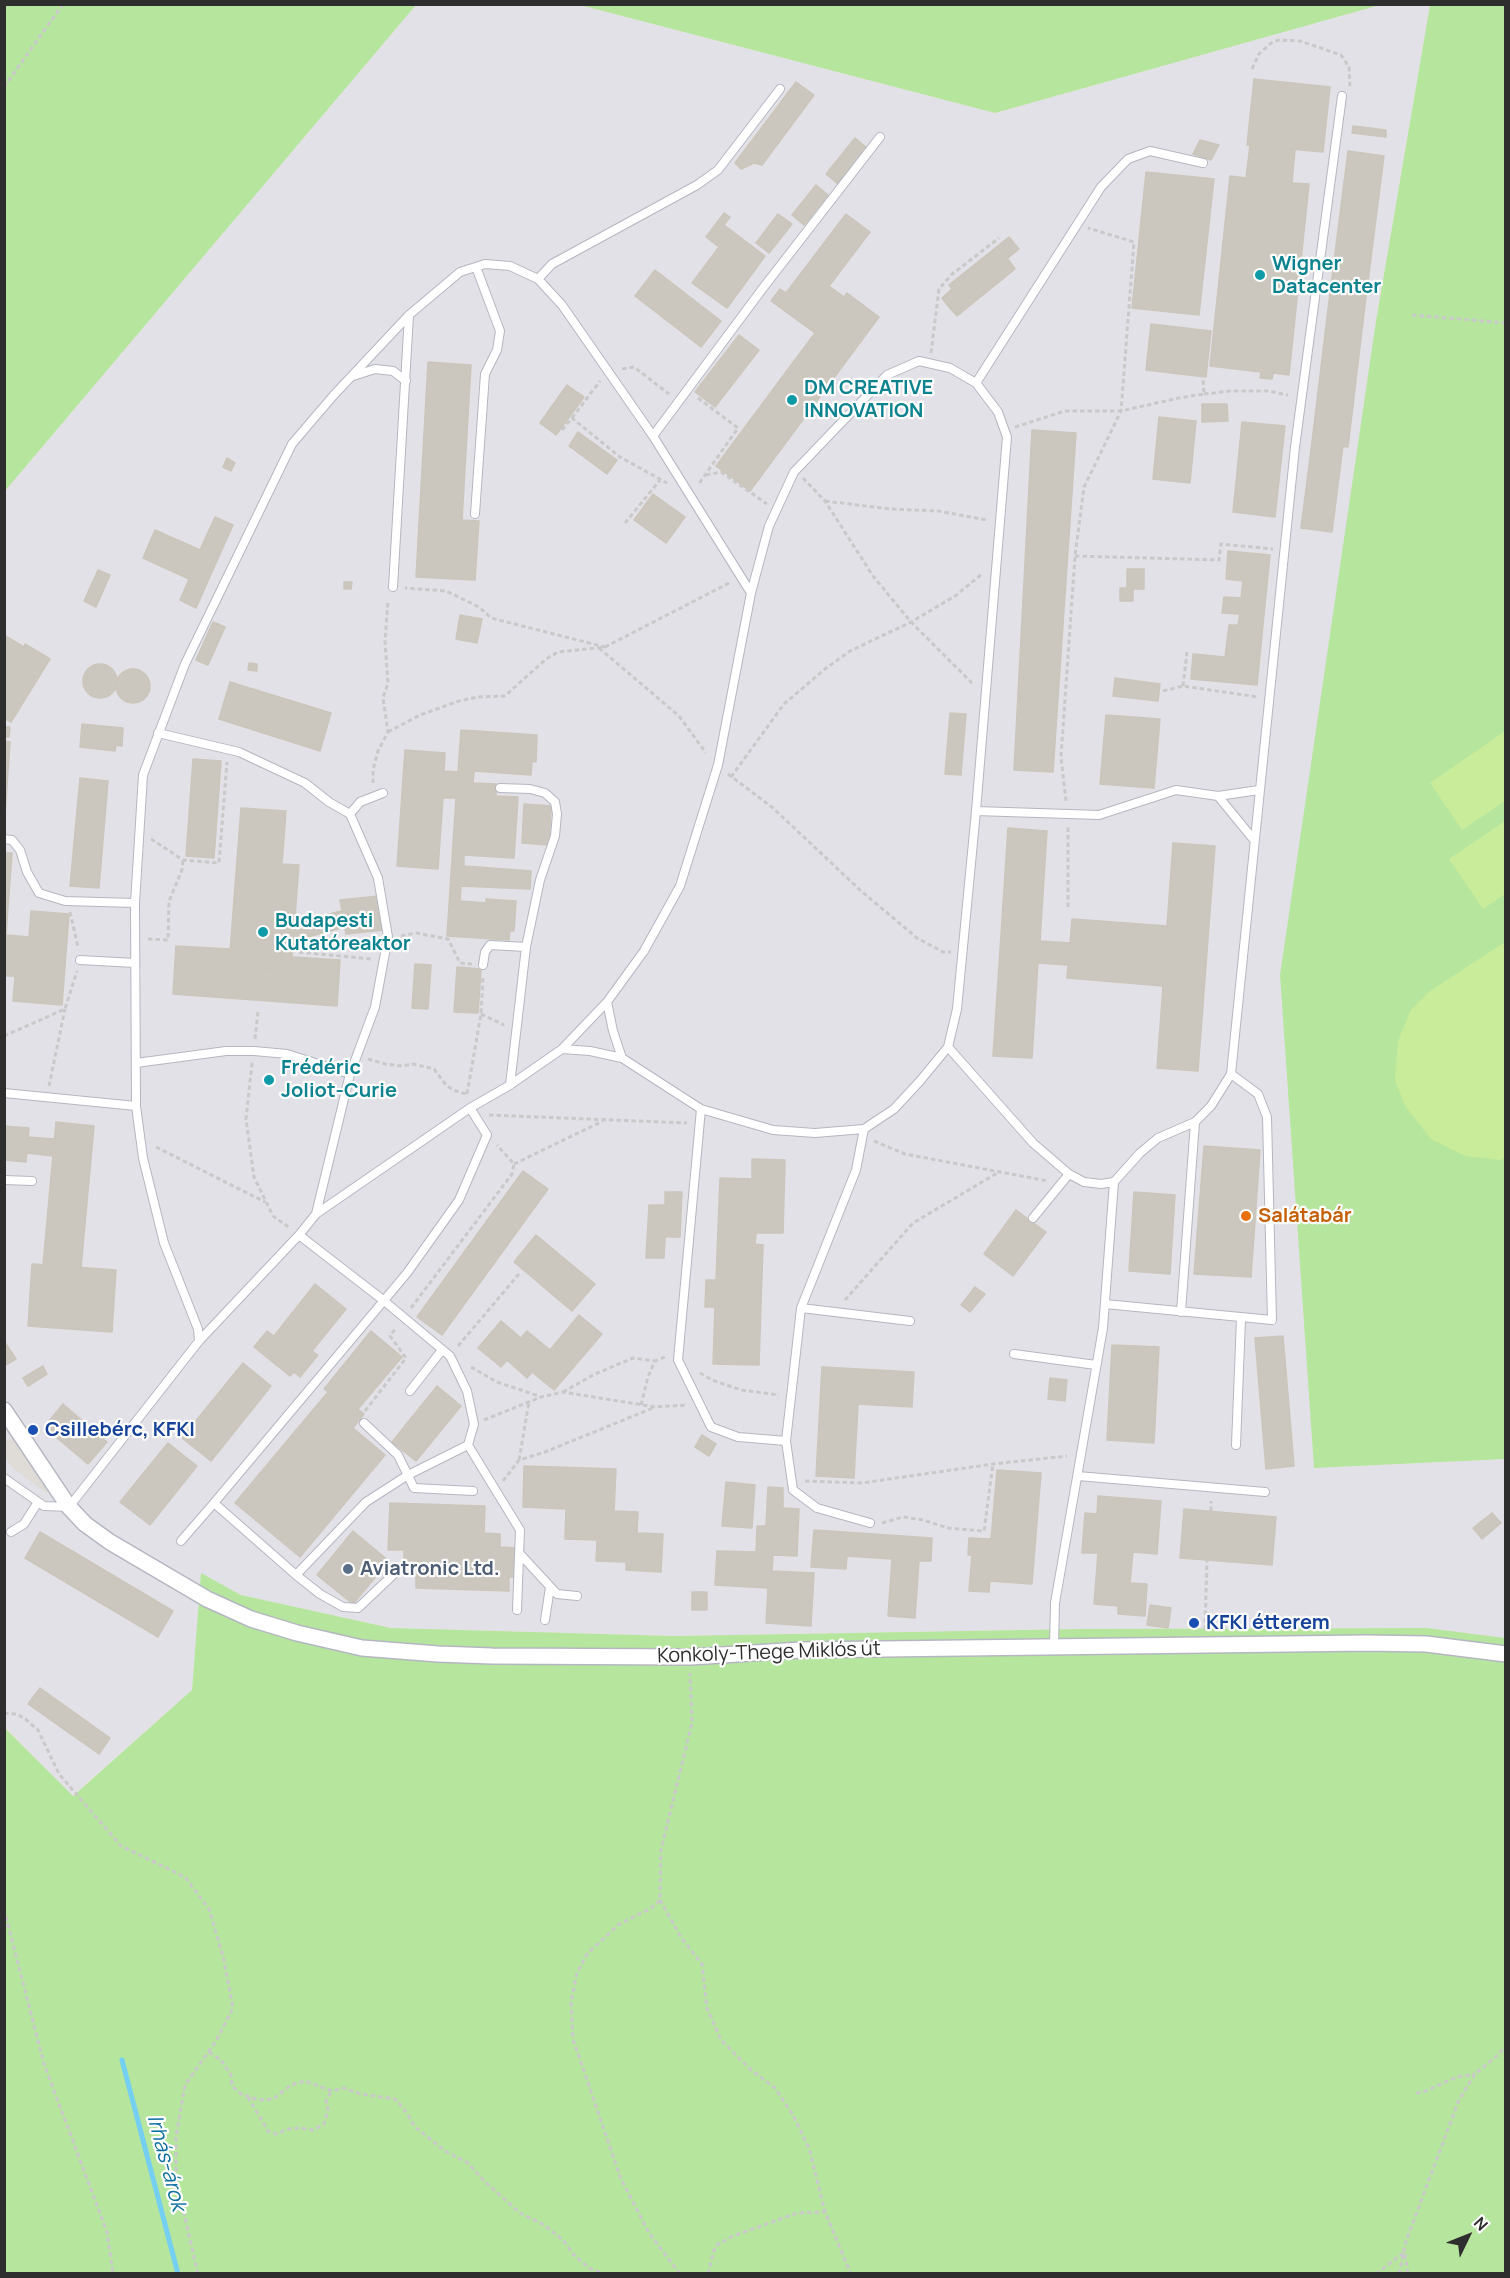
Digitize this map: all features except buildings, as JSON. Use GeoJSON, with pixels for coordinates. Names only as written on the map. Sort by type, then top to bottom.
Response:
{"type":"FeatureCollection","features":[{"type":"Feature","properties":{"kind":"street","name":"Konkoly-Thege Miklós út"},"geometry":{"type":"LineString","coordinates":[[7,1421],[69,1508],[85,1524],[110,1542],[196,1593],[251,1619],[297,1633],[362,1648],[438,1654],[690,1658],[801,1650],[1379,1643],[1426,1644],[1506,1654]]}},
{"type":"Feature","properties":{"kind":"lane"},"geometry":{"type":"LineString","coordinates":[[538,279],[552,264],[697,184],[718,170],[780,89]]}},
{"type":"Feature","properties":{"kind":"lane"},"geometry":{"type":"LineString","coordinates":[[1054,1648],[1055,1603],[1105,1304],[1114,1182],[1148,1145],[1158,1138],[1195,1122],[1211,1106],[1231,1074],[1268,698],[1301,397],[1346,96]]}},
{"type":"Feature","properties":{"kind":"lane"},"geometry":{"type":"LineString","coordinates":[[653,436],[763,288],[880,137]]}},
{"type":"Feature","properties":{"kind":"lane"},"geometry":{"type":"LineString","coordinates":[[976,383],[1101,187],[1128,159],[1150,151],[1203,163]]}},
{"type":"Feature","properties":{"kind":"lane"},"geometry":{"type":"LineString","coordinates":[[199,1341],[198,1329],[164,1243],[143,1158],[136,1106],[135,903],[143,775],[185,664],[292,444],[410,315],[460,272],[485,264],[510,266],[538,279],[561,305],[653,436],[751,593]]}},
{"type":"Feature","properties":{"kind":"lane"},"geometry":{"type":"LineString","coordinates":[[475,514],[484,374],[496,350],[500,331],[476,267]]}},
{"type":"Feature","properties":{"kind":"lane"},"geometry":{"type":"LineString","coordinates":[[393,587],[410,315]]}},
{"type":"Feature","properties":{"kind":"lane"},"geometry":{"type":"LineString","coordinates":[[4,1478],[44,1506],[69,1508],[199,1341],[316,1214],[472,1107],[510,1085],[562,1049],[607,1002],[644,951],[680,886],[718,765],[751,593],[769,526],[794,472],[887,375],[919,361],[950,368],[976,383],[998,412],[1007,437],[957,1009],[948,1047],[894,1109],[864,1128],[815,1133],[773,1130],[701,1109],[622,1058],[590,1051],[562,1049]]}},
{"type":"Feature","properties":{"kind":"lane"},"geometry":{"type":"LineString","coordinates":[[352,376],[375,369],[393,371],[406,381]]}},
{"type":"Feature","properties":{"kind":"lane"},"geometry":{"type":"LineString","coordinates":[[158,733],[245,754],[305,783],[329,802],[350,814],[378,878],[388,938],[375,1007],[350,1074],[316,1214]]}},
{"type":"Feature","properties":{"kind":"lane"},"geometry":{"type":"LineString","coordinates":[[500,788],[530,789],[545,793],[555,801],[557,814],[555,836],[540,880],[526,947],[510,1085]]}},
{"type":"Feature","properties":{"kind":"lane"},"geometry":{"type":"LineString","coordinates":[[976,811],[1099,815],[1176,790],[1218,795],[1259,790]]}},
{"type":"Feature","properties":{"kind":"lane"},"geometry":{"type":"LineString","coordinates":[[350,814],[360,802],[383,793]]}},
{"type":"Feature","properties":{"kind":"lane"},"geometry":{"type":"LineString","coordinates":[[1218,795],[1254,840]]}},
{"type":"Feature","properties":{"kind":"lane"},"geometry":{"type":"LineString","coordinates":[[4,839],[12,840],[20,850],[27,872],[39,893],[65,901],[135,903]]}},
{"type":"Feature","properties":{"kind":"lane"},"geometry":{"type":"LineString","coordinates":[[483,965],[485,952],[490,945],[526,947]]}},
{"type":"Feature","properties":{"kind":"lane"},"geometry":{"type":"LineString","coordinates":[[80,960],[135,963]]}},
{"type":"Feature","properties":{"kind":"lane"},"geometry":{"type":"LineString","coordinates":[[607,1002],[622,1058]]}},
{"type":"Feature","properties":{"kind":"lane"},"geometry":{"type":"LineString","coordinates":[[948,1047],[1034,1143],[1069,1174],[1084,1182],[1114,1182]]}},
{"type":"Feature","properties":{"kind":"lane"},"geometry":{"type":"LineString","coordinates":[[136,1063],[226,1051],[254,1051],[287,1054],[350,1074]]}},
{"type":"Feature","properties":{"kind":"lane"},"geometry":{"type":"LineString","coordinates":[[1105,1304],[1241,1319],[1272,1320],[1268,1117],[1258,1094],[1231,1074]]}},
{"type":"Feature","properties":{"kind":"lane"},"geometry":{"type":"LineString","coordinates":[[4,1093],[136,1106]]}},
{"type":"Feature","properties":{"kind":"lane"},"geometry":{"type":"LineString","coordinates":[[181,1541],[407,1274],[459,1200],[487,1135],[472,1107]]}},
{"type":"Feature","properties":{"kind":"lane"},"geometry":{"type":"LineString","coordinates":[[701,1109],[678,1360],[711,1427],[738,1437],[786,1441]]}},
{"type":"Feature","properties":{"kind":"lane"},"geometry":{"type":"LineString","coordinates":[[1181,1312],[1195,1122]]}},
{"type":"Feature","properties":{"kind":"lane"},"geometry":{"type":"LineString","coordinates":[[864,1128],[856,1170],[801,1308],[786,1441],[793,1490],[818,1508],[870,1523]]}},
{"type":"Feature","properties":{"kind":"lane"},"geometry":{"type":"LineString","coordinates":[[1033,1218],[1069,1174]]}},
{"type":"Feature","properties":{"kind":"lane"},"geometry":{"type":"LineString","coordinates":[[4,1180],[32,1180]]}},
{"type":"Feature","properties":{"kind":"lane"},"geometry":{"type":"LineString","coordinates":[[299,1235],[383,1300],[450,1356],[467,1391],[474,1424],[468,1445],[520,1530],[517,1610]]}},
{"type":"Feature","properties":{"kind":"lane"},"geometry":{"type":"LineString","coordinates":[[801,1308],[910,1321]]}},
{"type":"Feature","properties":{"kind":"lane"},"geometry":{"type":"LineString","coordinates":[[1236,1445],[1241,1319]]}},
{"type":"Feature","properties":{"kind":"lane"},"geometry":{"type":"LineString","coordinates":[[410,1391],[442,1350]]}},
{"type":"Feature","properties":{"kind":"lane"},"geometry":{"type":"LineString","coordinates":[[1014,1354],[1096,1365]]}},
{"type":"Feature","properties":{"kind":"lane"},"geometry":{"type":"LineString","coordinates":[[364,1423],[398,1455],[414,1488],[473,1491]]}},
{"type":"Feature","properties":{"kind":"lane"},"geometry":{"type":"LineString","coordinates":[[296,1575],[366,1502],[408,1475],[468,1445]]}},
{"type":"Feature","properties":{"kind":"lane"},"geometry":{"type":"LineString","coordinates":[[1078,1476],[1265,1492]]}},
{"type":"Feature","properties":{"kind":"lane"},"geometry":{"type":"LineString","coordinates":[[11,1532],[24,1524],[38,1502]]}},
{"type":"Feature","properties":{"kind":"lane"},"geometry":{"type":"LineString","coordinates":[[214,1503],[296,1575],[320,1594],[343,1607],[358,1608],[396,1572]]}},
{"type":"Feature","properties":{"kind":"lane"},"geometry":{"type":"LineString","coordinates":[[520,1554],[557,1594],[577,1596]]}},
{"type":"Feature","properties":{"kind":"lane"},"geometry":{"type":"LineString","coordinates":[[545,1620],[550,1587]]}},
{"type":"Feature","properties":{"kind":"path"},"geometry":{"type":"LineString","coordinates":[[4,87],[63,4]]}},
{"type":"Feature","properties":{"kind":"path"},"geometry":{"type":"LineString","coordinates":[[1252,69],[1264,48],[1279,40],[1312,44],[1337,52],[1344,58],[1350,70],[1346,96]]}},
{"type":"Feature","properties":{"kind":"path"},"geometry":{"type":"LineString","coordinates":[[1068,907],[1068,814],[1060,757],[1075,556],[1084,487],[1121,411],[1134,242],[1077,225]]}},
{"type":"Feature","properties":{"kind":"path"},"geometry":{"type":"LineString","coordinates":[[929,363],[939,289],[951,275],[999,238]]}},
{"type":"Feature","properties":{"kind":"path"},"geometry":{"type":"LineString","coordinates":[[1412,315],[1506,323]]}},
{"type":"Feature","properties":{"kind":"path"},"geometry":{"type":"LineString","coordinates":[[572,418],[608,370],[634,368],[678,401]]}},
{"type":"Feature","properties":{"kind":"path"},"geometry":{"type":"LineString","coordinates":[[1203,380],[1204,394]]}},
{"type":"Feature","properties":{"kind":"path"},"geometry":{"type":"LineString","coordinates":[[1005,431],[1065,411],[1121,411],[1204,394],[1268,391],[1301,397]]}},
{"type":"Feature","properties":{"kind":"path"},"geometry":{"type":"LineString","coordinates":[[705,476],[721,472],[776,511]]}},
{"type":"Feature","properties":{"kind":"path"},"geometry":{"type":"LineString","coordinates":[[794,472],[809,483],[825,501],[873,576],[911,622],[985,697]]}},
{"type":"Feature","properties":{"kind":"path"},"geometry":{"type":"LineString","coordinates":[[625,523],[660,480]]}},
{"type":"Feature","properties":{"kind":"path"},"geometry":{"type":"LineString","coordinates":[[825,501],[890,509],[938,511],[1000,523]]}},
{"type":"Feature","properties":{"kind":"path"},"geometry":{"type":"LineString","coordinates":[[1075,556],[1219,561],[1221,544],[1284,550]]}},
{"type":"Feature","properties":{"kind":"path"},"geometry":{"type":"LineString","coordinates":[[731,777],[784,704],[850,651],[911,622],[955,596],[981,574],[996,566]]}},
{"type":"Feature","properties":{"kind":"path"},"geometry":{"type":"LineString","coordinates":[[373,797],[373,770],[378,751],[388,732],[420,715],[459,701],[478,697],[505,696],[558,652],[605,647],[740,576]]}},
{"type":"Feature","properties":{"kind":"path"},"geometry":{"type":"LineString","coordinates":[[388,732],[383,698],[389,671],[385,641],[387,602],[393,587],[446,591],[479,607],[490,618],[605,647]]}},
{"type":"Feature","properties":{"kind":"path"},"geometry":{"type":"LineString","coordinates":[[599,648],[679,716],[707,755],[731,777],[773,808],[860,890],[917,938],[943,952],[962,953]]}},
{"type":"Feature","properties":{"kind":"path"},"geometry":{"type":"LineString","coordinates":[[1184,686],[1187,652]]}},
{"type":"Feature","properties":{"kind":"path"},"geometry":{"type":"LineString","coordinates":[[1163,691],[1184,686],[1268,698]]}},
{"type":"Feature","properties":{"kind":"path"},"geometry":{"type":"LineString","coordinates":[[139,831],[183,860],[219,863],[228,750]]}},
{"type":"Feature","properties":{"kind":"path"},"geometry":{"type":"LineString","coordinates":[[135,938],[168,940],[169,901],[182,870],[183,860]]}},
{"type":"Feature","properties":{"kind":"path"},"geometry":{"type":"LineString","coordinates":[[47,1097],[65,1009],[80,960],[72,917],[65,901]]}},
{"type":"Feature","properties":{"kind":"path"},"geometry":{"type":"LineString","coordinates":[[388,938],[416,933],[448,939],[459,963],[483,965],[481,1014],[467,1094],[472,1107],[481,1115],[700,1123]]}},
{"type":"Feature","properties":{"kind":"path"},"geometry":{"type":"LineString","coordinates":[[299,952],[383,961]]}},
{"type":"Feature","properties":{"kind":"path"},"geometry":{"type":"LineString","coordinates":[[4,1036],[65,1009]]}},
{"type":"Feature","properties":{"kind":"path"},"geometry":{"type":"LineString","coordinates":[[258,1011],[246,1119],[254,1177],[273,1215],[299,1235]]}},
{"type":"Feature","properties":{"kind":"path"},"geometry":{"type":"LineString","coordinates":[[481,1014],[516,1032]]}},
{"type":"Feature","properties":{"kind":"path"},"geometry":{"type":"LineString","coordinates":[[367,1058],[385,1064],[402,1066],[412,1064],[434,1069],[446,1085],[453,1090],[467,1094]]}},
{"type":"Feature","properties":{"kind":"path"},"geometry":{"type":"LineString","coordinates":[[514,1164],[605,1120]]}},
{"type":"Feature","properties":{"kind":"path"},"geometry":{"type":"LineString","coordinates":[[487,1135],[514,1164]]}},
{"type":"Feature","properties":{"kind":"path"},"geometry":{"type":"LineString","coordinates":[[141,1139],[266,1203]]}},
{"type":"Feature","properties":{"kind":"path"},"geometry":{"type":"LineString","coordinates":[[875,1143],[905,1154],[1061,1184]]}},
{"type":"Feature","properties":{"kind":"path"},"geometry":{"type":"LineString","coordinates":[[364,1423],[365,1408],[405,1358],[390,1336],[512,1174],[514,1164]]}},
{"type":"Feature","properties":{"kind":"path"},"geometry":{"type":"LineString","coordinates":[[834,1311],[913,1223],[999,1172]]}},
{"type":"Feature","properties":{"kind":"path"},"geometry":{"type":"LineString","coordinates":[[519,1274],[450,1356],[497,1382],[541,1397]]}},
{"type":"Feature","properties":{"kind":"path"},"geometry":{"type":"LineString","coordinates":[[474,1424],[541,1397],[563,1392],[595,1374],[633,1358],[654,1360]]}},
{"type":"Feature","properties":{"kind":"path"},"geometry":{"type":"LineString","coordinates":[[563,1392],[654,1407],[700,1404]]}},
{"type":"Feature","properties":{"kind":"path"},"geometry":{"type":"LineString","coordinates":[[496,1491],[519,1460],[529,1402]]}},
{"type":"Feature","properties":{"kind":"path"},"geometry":{"type":"LineString","coordinates":[[519,1460],[545,1452],[654,1407]]}},
{"type":"Feature","properties":{"kind":"path"},"geometry":{"type":"LineString","coordinates":[[791,1480],[862,1483],[1081,1454]]}},
{"type":"Feature","properties":{"kind":"path"},"geometry":{"type":"LineString","coordinates":[[870,1523],[884,1523],[903,1517],[923,1520],[948,1528],[984,1531],[993,1464]]}},
{"type":"Feature","properties":{"kind":"path"},"geometry":{"type":"LineString","coordinates":[[1205,1608],[1207,1560]]}},
{"type":"Feature","properties":{"kind":"path"},"geometry":{"type":"LineString","coordinates":[[690,1658],[692,1723],[661,1850],[660,1900],[682,1939],[702,1964],[707,2008],[721,2040],[750,2069],[775,2088],[793,2115],[809,2148],[825,2212],[851,2274]]}},
{"type":"Feature","properties":{"kind":"path"},"geometry":{"type":"LineString","coordinates":[[4,1713],[16,1714],[38,1730],[59,1774],[121,1846],[185,1877],[209,1909],[223,1956],[233,2008],[209,2052],[185,2085],[176,2137],[176,2179],[198,2274]]}},
{"type":"Feature","properties":{"kind":"path"},"geometry":{"type":"LineString","coordinates":[[4,1870],[4,1888]]}},
{"type":"Feature","properties":{"kind":"path"},"geometry":{"type":"LineString","coordinates":[[660,1900],[651,1908],[618,1925],[587,1954],[578,1973],[571,2002],[573,2039],[621,2179],[649,2233],[680,2274]]}},
{"type":"Feature","properties":{"kind":"path"},"geometry":{"type":"LineString","coordinates":[[4,1909],[44,2064],[105,2226],[112,2274]]}},
{"type":"Feature","properties":{"kind":"path"},"geometry":{"type":"LineString","coordinates":[[1399,2274],[1406,2241],[1459,2100],[1475,2074],[1500,2054],[1506,2045]]}},
{"type":"Feature","properties":{"kind":"path"},"geometry":{"type":"LineString","coordinates":[[209,2052],[221,2060],[231,2075],[232,2086],[241,2094],[259,2100],[273,2099],[291,2085],[304,2081],[332,2091],[344,2088],[361,2094],[395,2099],[415,2127],[445,2151],[468,2163],[484,2181],[520,2213],[544,2225],[589,2268],[604,2274]]}},
{"type":"Feature","properties":{"kind":"path"},"geometry":{"type":"LineString","coordinates":[[1416,2093],[1424,2092],[1457,2077],[1475,2074]]}},
{"type":"Feature","properties":{"kind":"path"},"geometry":{"type":"LineString","coordinates":[[248,2097],[268,2131],[276,2134],[288,2129],[313,2130],[324,2124],[328,2110],[326,2100],[332,2091]]}},
{"type":"Feature","properties":{"kind":"path"},"geometry":{"type":"LineString","coordinates":[[708,2274],[716,2246],[733,2236],[797,2213],[825,2212]]}},
{"type":"Feature","properties":{"kind":"path"},"geometry":{"type":"LineString","coordinates":[[1376,2274],[1404,2252]]}},
{"type":"Feature","properties":{"kind":"path"},"geometry":{"type":"LineString","coordinates":[[1404,2252],[1408,2274]]}},
{"type":"Feature","properties":{"kind":"shaded area"},"geometry":{"type":"Polygon","coordinates":[[[416,5],[580,5],[995,113],[1380,5],[1430,5],[1376,321],[1314,1468],[1505,1459],[1505,1638],[1427,1628],[1081,1629],[674,1636],[391,1628],[241,1595],[201,1574],[192,1690],[72,1796],[5,1727],[5,491],[416,5]]]}},
{"type":"Feature","properties":{"kind":"shaded area"},"geometry":{"type":"Polygon","coordinates":[[[15,1438],[52,1487],[46,1493],[14,1469],[5,1459],[5,1441],[15,1438]]]}},
{"type":"Feature","properties":{"kind":"green space"},"geometry":{"type":"Polygon","coordinates":[[[1380,4],[995,113],[580,5],[1380,4]]]}},
{"type":"Feature","properties":{"kind":"green space"},"geometry":{"type":"Polygon","coordinates":[[[4,5],[416,5],[5,491],[4,5]]]}},
{"type":"Feature","properties":{"kind":"green space"},"geometry":{"type":"Polygon","coordinates":[[[1430,5],[1505,5],[1505,1459],[1314,1468],[1280,975],[1376,321],[1430,5]]]}},
{"type":"Feature","properties":{"kind":"green space"},"geometry":{"type":"Polygon","coordinates":[[[1505,731],[1505,801],[1462,830],[1430,783],[1505,731]]]}},
{"type":"Feature","properties":{"kind":"green space"},"geometry":{"type":"Polygon","coordinates":[[[1505,821],[1505,894],[1483,909],[1449,859],[1505,821]]]}},
{"type":"Feature","properties":{"kind":"green space"},"geometry":{"type":"Polygon","coordinates":[[[1505,942],[1505,1158],[1500,1160],[1465,1156],[1431,1139],[1405,1106],[1395,1080],[1398,1041],[1410,1011],[1430,991],[1505,942]]]}},
{"type":"Feature","properties":{"kind":"green space"},"geometry":{"type":"Polygon","coordinates":[[[201,1573],[241,1595],[391,1628],[674,1636],[1081,1629],[1427,1628],[1505,1638],[1505,2273],[5,2273],[4,1727],[73,1796],[192,1690],[201,1573]]]}},
{"type":"Feature","properties":{"kind":"waterway","name":"Irhás-árok"},"geometry":{"type":"LineString","coordinates":[[122,2060],[178,2274]]}},
{"type":"Feature","properties":{"kind":"place","name":"Wigner Datacenter"},"geometry":{"type":"Point","coordinates":[1260,275]}},
{"type":"Feature","properties":{"kind":"place","name":"DM CREATIVE INNOVATION"},"geometry":{"type":"Point","coordinates":[792,400]}},
{"type":"Feature","properties":{"kind":"place","name":"Budapesti Kutatóreaktor"},"geometry":{"type":"Point","coordinates":[263,932]}},
{"type":"Feature","properties":{"kind":"place","name":"Frédéric Joliot-Curie"},"geometry":{"type":"Point","coordinates":[269,1080]}},
{"type":"Feature","properties":{"kind":"place","name":"Salátabár"},"geometry":{"type":"Point","coordinates":[1246,1216]}},
{"type":"Feature","properties":{"kind":"place","name":"Csillebérc, KFKI"},"geometry":{"type":"Point","coordinates":[33,1430]}},
{"type":"Feature","properties":{"kind":"place","name":"Aviatronic Ltd."},"geometry":{"type":"Point","coordinates":[348,1569]}},
{"type":"Feature","properties":{"kind":"place","name":"KFKI étterem"},"geometry":{"type":"Point","coordinates":[1194,1623]}}]}
